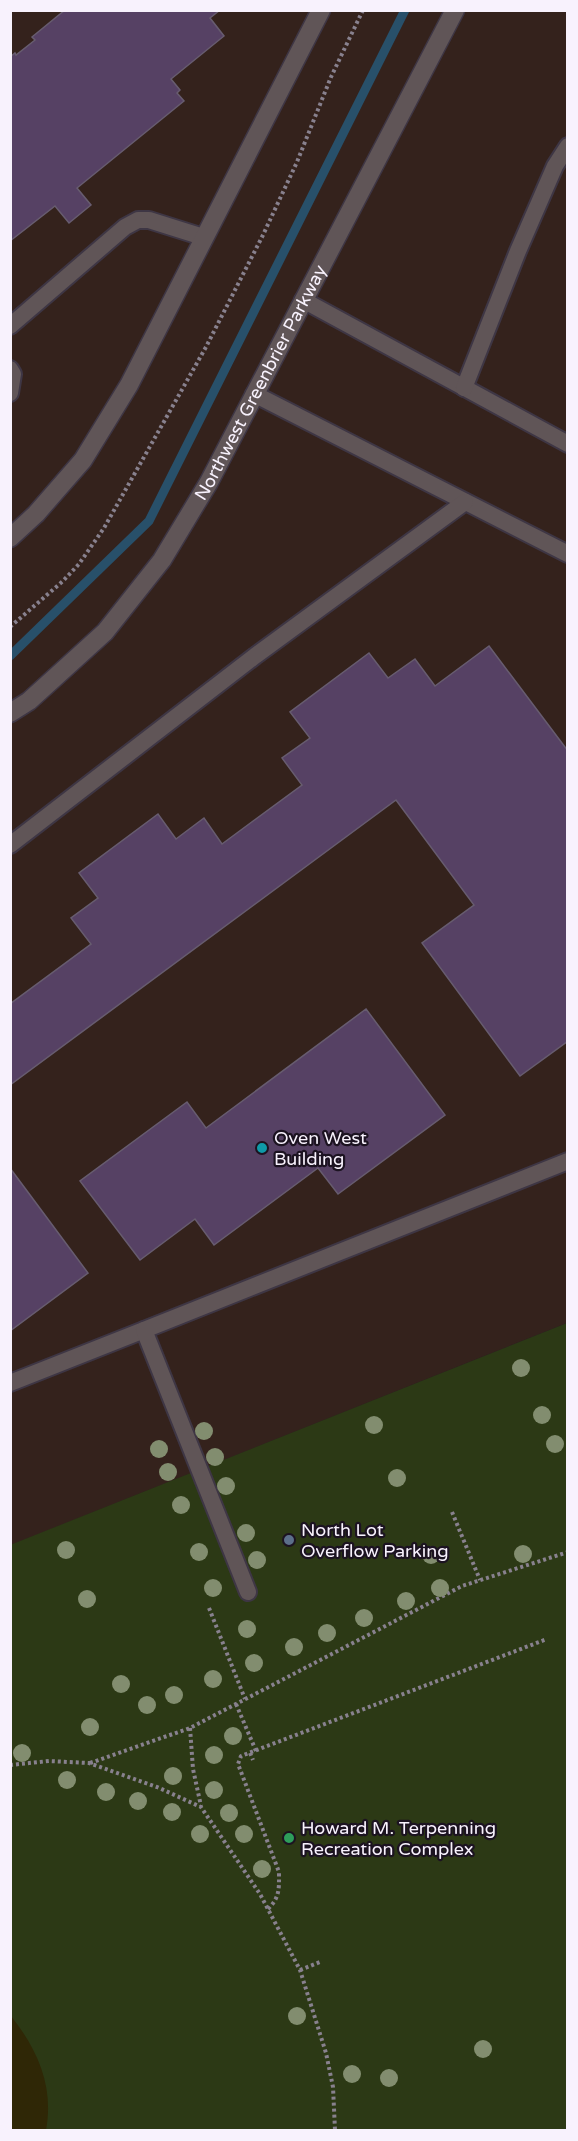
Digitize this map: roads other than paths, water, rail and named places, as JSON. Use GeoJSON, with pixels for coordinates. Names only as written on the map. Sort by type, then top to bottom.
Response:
{"type":"FeatureCollection","features":[{"type":"Feature","properties":{"kind":"street"},"geometry":{"type":"LineString","coordinates":[[10,538],[36,514],[83,460],[129,385],[321,10]]}},
{"type":"Feature","properties":{"kind":"street","name":"Northwest Greenbrier Parkway"},"geometry":{"type":"LineString","coordinates":[[10,713],[29,701],[105,632],[162,560],[209,482],[455,10]]}},
{"type":"Feature","properties":{"kind":"lane"},"geometry":{"type":"LineString","coordinates":[[464,388],[518,251],[555,166],[567,146]]}},
{"type":"Feature","properties":{"kind":"lane"},"geometry":{"type":"LineString","coordinates":[[10,326],[125,227],[138,220],[149,220],[203,237]]}},
{"type":"Feature","properties":{"kind":"lane"},"geometry":{"type":"LineString","coordinates":[[303,300],[567,444]]}},
{"type":"Feature","properties":{"kind":"lane"},"geometry":{"type":"LineString","coordinates":[[10,369],[12,374],[10,393]]}},
{"type":"Feature","properties":{"kind":"lane"},"geometry":{"type":"LineString","coordinates":[[254,394],[567,554]]}},
{"type":"Feature","properties":{"kind":"lane"},"geometry":{"type":"LineString","coordinates":[[10,845],[255,656],[465,502]]}},
{"type":"Feature","properties":{"kind":"lane"},"geometry":{"type":"LineString","coordinates":[[10,1383],[567,1161]]}},
{"type":"Feature","properties":{"kind":"lane"},"geometry":{"type":"LineString","coordinates":[[144,1330],[248,1593]]}},
{"type":"Feature","properties":{"kind":"waterway"},"geometry":{"type":"LineString","coordinates":[[10,656],[149,521],[405,10]]}},
{"type":"Feature","properties":{"kind":"place","name":"Oven West Building"},"geometry":{"type":"Point","coordinates":[262,1148]}},
{"type":"Feature","properties":{"kind":"place","name":"North Lot Overflow Parking"},"geometry":{"type":"Point","coordinates":[289,1540]}},
{"type":"Feature","properties":{"kind":"place","name":"Howard M. Terpenning Recreation Complex"},"geometry":{"type":"Point","coordinates":[289,1838]}}]}
